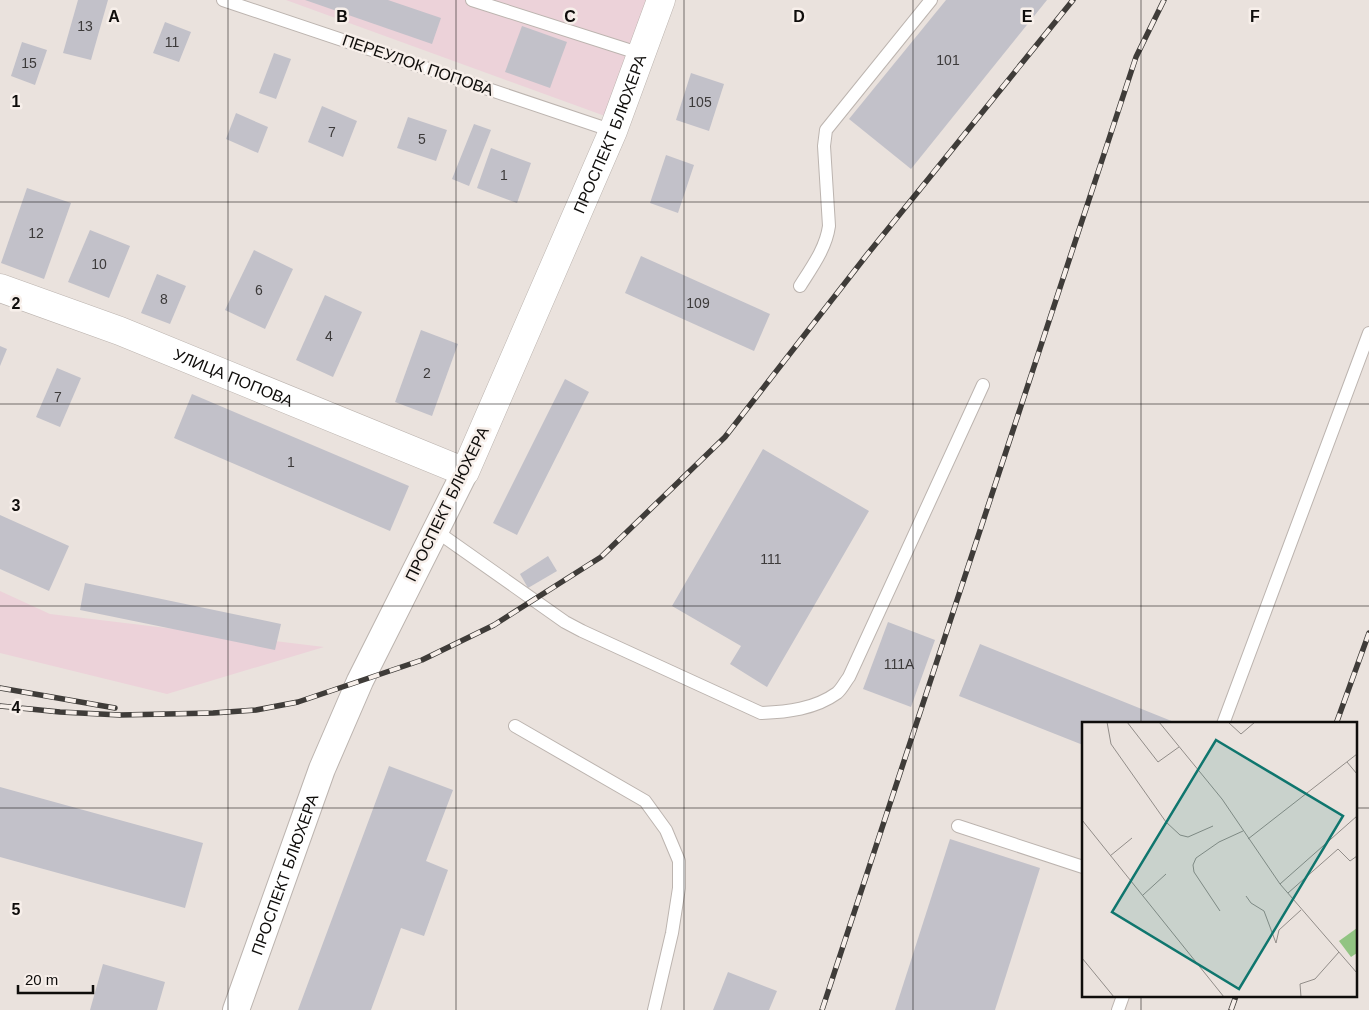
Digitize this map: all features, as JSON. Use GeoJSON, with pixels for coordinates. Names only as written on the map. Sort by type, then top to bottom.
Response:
{"type":"FeatureCollection","features":[{"type":"Feature","properties":{"kind":"street","name":"ПРОСПЕКТ БЛЮХЕРА"},"geometry":{"type":"LineString","coordinates":[[236,1010],[322,769],[360,681],[465,472],[613,131],[661,0]]}},
{"type":"Feature","properties":{"kind":"street","name":"УЛИЦА ПОПОВА"},"geometry":{"type":"LineString","coordinates":[[0,288],[120,331],[465,472]]}},
{"type":"Feature","properties":{"kind":"lane","name":"ПЕРЕУЛОК ПОПОВА"},"geometry":{"type":"LineString","coordinates":[[223,0],[613,131]]}},
{"type":"Feature","properties":{"kind":"lane"},"geometry":{"type":"LineString","coordinates":[[472,0],[641,54]]}},
{"type":"Feature","properties":{"kind":"lane"},"geometry":{"type":"LineString","coordinates":[[800,286],[828,236],[824,146],[826,130],[931,0]]}},
{"type":"Feature","properties":{"kind":"lane"},"geometry":{"type":"LineString","coordinates":[[1224,722],[1369,333]]}},
{"type":"Feature","properties":{"kind":"lane"},"geometry":{"type":"LineString","coordinates":[[436,531],[565,622],[582,631],[761,712],[783,712],[811,706],[838,692],[848,677],[983,385]]}},
{"type":"Feature","properties":{"kind":"lane"},"geometry":{"type":"LineString","coordinates":[[515,726],[646,801],[666,830],[680,861],[679,888],[672,933],[654,1010]]}},
{"type":"Feature","properties":{"kind":"lane"},"geometry":{"type":"LineString","coordinates":[[958,826],[1082,868]]}},
{"type":"Feature","properties":{"kind":"lane"},"geometry":{"type":"LineString","coordinates":[[1118,1010],[1122,998]]}},
{"type":"Feature","properties":{"kind":"shaded area"},"geometry":{"type":"Polygon","coordinates":[[[286,0],[646,0],[605,116],[286,0]]]}},
{"type":"Feature","properties":{"kind":"shaded area"},"geometry":{"type":"Polygon","coordinates":[[[0,591],[50,614],[324,647],[167,694],[0,653],[0,591]]]}},
{"type":"Feature","properties":{"kind":"building"},"geometry":{"type":"Polygon","coordinates":[[[78,0],[108,0],[91,60],[63,53],[78,0]]]}},
{"type":"Feature","properties":{"kind":"building"},"geometry":{"type":"Polygon","coordinates":[[[305,0],[388,0],[441,18],[432,44],[305,0]]]}},
{"type":"Feature","properties":{"kind":"building"},"geometry":{"type":"Polygon","coordinates":[[[946,0],[1047,0],[911,169],[849,119],[946,0]]]}},
{"type":"Feature","properties":{"kind":"building"},"geometry":{"type":"Polygon","coordinates":[[[165,22],[191,32],[179,62],[153,53],[165,22]]]}},
{"type":"Feature","properties":{"kind":"building"},"geometry":{"type":"Polygon","coordinates":[[[522,26],[567,42],[550,88],[505,72],[522,26]]]}},
{"type":"Feature","properties":{"kind":"building"},"geometry":{"type":"Polygon","coordinates":[[[22,42],[47,50],[35,85],[11,76],[22,42]]]}},
{"type":"Feature","properties":{"kind":"building"},"geometry":{"type":"Polygon","coordinates":[[[274,53],[291,59],[276,99],[259,93],[274,53]]]}},
{"type":"Feature","properties":{"kind":"building"},"geometry":{"type":"Polygon","coordinates":[[[691,73],[724,84],[709,131],[676,120],[691,73]]]}},
{"type":"Feature","properties":{"kind":"building"},"geometry":{"type":"Polygon","coordinates":[[[322,106],[357,121],[343,157],[308,142],[322,106]]]}},
{"type":"Feature","properties":{"kind":"building"},"geometry":{"type":"Polygon","coordinates":[[[236,113],[268,127],[258,153],[226,139],[236,113]]]}},
{"type":"Feature","properties":{"kind":"building"},"geometry":{"type":"Polygon","coordinates":[[[408,117],[447,130],[436,161],[397,148],[408,117]]]}},
{"type":"Feature","properties":{"kind":"building"},"geometry":{"type":"Polygon","coordinates":[[[474,124],[491,130],[469,186],[452,179],[474,124]]]}},
{"type":"Feature","properties":{"kind":"building"},"geometry":{"type":"Polygon","coordinates":[[[491,148],[531,163],[517,203],[477,188],[491,148]]]}},
{"type":"Feature","properties":{"kind":"building"},"geometry":{"type":"Polygon","coordinates":[[[666,155],[694,165],[678,213],[650,203],[666,155]]]}},
{"type":"Feature","properties":{"kind":"building"},"geometry":{"type":"Polygon","coordinates":[[[27,188],[71,203],[44,279],[1,263],[27,188]]]}},
{"type":"Feature","properties":{"kind":"building"},"geometry":{"type":"Polygon","coordinates":[[[90,230],[130,246],[109,298],[68,282],[90,230]]]}},
{"type":"Feature","properties":{"kind":"building"},"geometry":{"type":"Polygon","coordinates":[[[254,250],[293,269],[265,329],[225,310],[254,250]]]}},
{"type":"Feature","properties":{"kind":"building"},"geometry":{"type":"Polygon","coordinates":[[[641,256],[770,314],[754,351],[625,293],[641,256]]]}},
{"type":"Feature","properties":{"kind":"building"},"geometry":{"type":"Polygon","coordinates":[[[157,274],[186,286],[170,324],[141,313],[157,274]]]}},
{"type":"Feature","properties":{"kind":"building"},"geometry":{"type":"Polygon","coordinates":[[[325,295],[362,312],[333,377],[296,360],[325,295]]]}},
{"type":"Feature","properties":{"kind":"building"},"geometry":{"type":"Polygon","coordinates":[[[421,330],[458,344],[432,416],[395,402],[421,330]]]}},
{"type":"Feature","properties":{"kind":"building"},"geometry":{"type":"Polygon","coordinates":[[[0,346],[7,349],[0,366],[0,346]]]}},
{"type":"Feature","properties":{"kind":"building"},"geometry":{"type":"Polygon","coordinates":[[[57,368],[81,378],[60,427],[36,417],[57,368]]]}},
{"type":"Feature","properties":{"kind":"building"},"geometry":{"type":"Polygon","coordinates":[[[565,379],[589,392],[517,535],[493,523],[565,379]]]}},
{"type":"Feature","properties":{"kind":"building"},"geometry":{"type":"Polygon","coordinates":[[[192,394],[409,486],[390,531],[174,438],[192,394]]]}},
{"type":"Feature","properties":{"kind":"building"},"geometry":{"type":"Polygon","coordinates":[[[763,449],[869,511],[767,687],[730,664],[741,646],[672,606],[763,449]]]}},
{"type":"Feature","properties":{"kind":"building"},"geometry":{"type":"Polygon","coordinates":[[[0,515],[69,546],[49,591],[0,569],[0,515]]]}},
{"type":"Feature","properties":{"kind":"building"},"geometry":{"type":"Polygon","coordinates":[[[548,556],[557,571],[528,588],[520,574],[548,556]]]}},
{"type":"Feature","properties":{"kind":"building"},"geometry":{"type":"Polygon","coordinates":[[[85,583],[281,624],[275,650],[80,610],[85,583]]]}},
{"type":"Feature","properties":{"kind":"building"},"geometry":{"type":"Polygon","coordinates":[[[888,622],[935,640],[911,707],[863,689],[888,622]]]}},
{"type":"Feature","properties":{"kind":"building"},"geometry":{"type":"Polygon","coordinates":[[[980,644],[1174,722],[1082,722],[1082,745],[959,696],[980,644]]]}},
{"type":"Feature","properties":{"kind":"building"},"geometry":{"type":"Polygon","coordinates":[[[389,766],[453,790],[426,861],[448,870],[424,936],[401,928],[371,1010],[298,1010],[389,766]]]}},
{"type":"Feature","properties":{"kind":"building"},"geometry":{"type":"Polygon","coordinates":[[[0,787],[203,843],[185,908],[0,857],[0,787]]]}},
{"type":"Feature","properties":{"kind":"building"},"geometry":{"type":"Polygon","coordinates":[[[950,839],[1040,868],[995,1010],[895,1010],[950,839]]]}},
{"type":"Feature","properties":{"kind":"building"},"geometry":{"type":"Polygon","coordinates":[[[103,964],[165,982],[157,1010],[90,1010],[103,964]]]}},
{"type":"Feature","properties":{"kind":"building"},"geometry":{"type":"Polygon","coordinates":[[[728,972],[777,991],[769,1010],[713,1010],[728,972]]]}},
{"type":"Feature","properties":{"kind":"railway"},"geometry":{"type":"LineString","coordinates":[[0,706],[120,715],[256,710],[298,702],[422,660],[494,625],[601,557],[725,437],[866,256],[1073,0]]}},
{"type":"Feature","properties":{"kind":"railway"},"geometry":{"type":"LineString","coordinates":[[822,1010],[1136,57],[1164,0]]}},
{"type":"Feature","properties":{"kind":"railway"},"geometry":{"type":"LineString","coordinates":[[1337,722],[1369,633]]}},
{"type":"Feature","properties":{"kind":"railway"},"geometry":{"type":"LineString","coordinates":[[0,688],[115,708]]}},
{"type":"Feature","properties":{"kind":"railway"},"geometry":{"type":"LineString","coordinates":[[1231,1010],[1235,998]]}}]}
